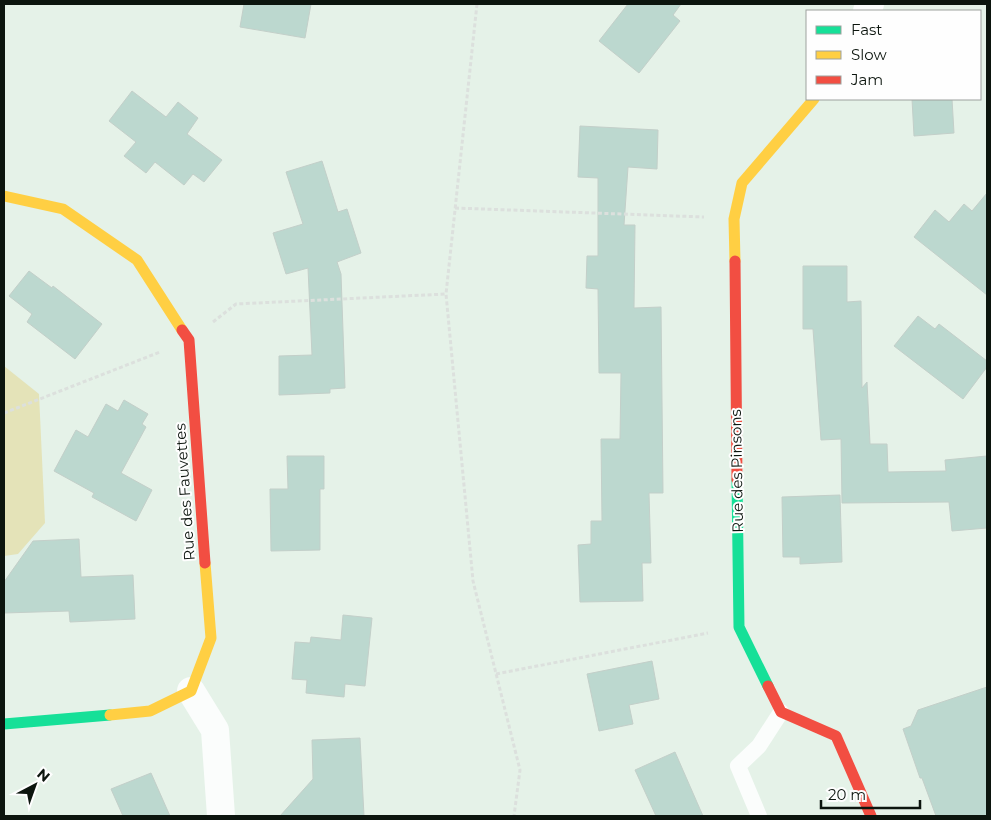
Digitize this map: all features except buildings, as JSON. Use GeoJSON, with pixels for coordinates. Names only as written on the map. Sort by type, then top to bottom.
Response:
{"type":"FeatureCollection","features":[{"type":"Feature","properties":{"kind":"street","name":"Rue des Pinsons"},"geometry":{"type":"LineString","coordinates":[[781,712],[738,627],[734,219],[742,183],[813,100]]}},
{"type":"Feature","properties":{"kind":"street","name":"Rue des Fauvettes"},"geometry":{"type":"LineString","coordinates":[[4,196],[63,209],[138,260],[189,340],[211,638],[191,691]]}},
{"type":"Feature","properties":{"kind":"street"},"geometry":{"type":"LineString","coordinates":[[4,724],[150,711],[191,691],[215,730],[221,816]]}},
{"type":"Feature","properties":{"kind":"street"},"geometry":{"type":"LineString","coordinates":[[781,712],[836,736],[871,816]]}},
{"type":"Feature","properties":{"kind":"lane"},"geometry":{"type":"LineString","coordinates":[[759,816],[738,766],[759,746],[781,712]]}},
{"type":"Feature","properties":{"kind":"path"},"geometry":{"type":"LineString","coordinates":[[477,4],[446,294],[473,581],[520,770],[514,816]]}},
{"type":"Feature","properties":{"kind":"path"},"geometry":{"type":"LineString","coordinates":[[455,208],[734,219]]}},
{"type":"Feature","properties":{"kind":"path"},"geometry":{"type":"LineString","coordinates":[[496,674],[738,627]]}},
{"type":"Feature","properties":{"kind":"green space"},"geometry":{"type":"Polygon","coordinates":[[[4,366],[39,394],[45,523],[18,554],[4,556],[4,366]]]}},
{"type":"Feature","properties":{"kind":"traffic: fast"},"geometry":{"type":"LineString","coordinates":[[737,480],[739,627],[768,686]]}},
{"type":"Feature","properties":{"kind":"traffic: fast"},"geometry":{"type":"LineString","coordinates":[[4,724],[110,715]]}},
{"type":"Feature","properties":{"kind":"traffic: slow"},"geometry":{"type":"LineString","coordinates":[[735,261],[734,219],[742,183],[813,100]]}},
{"type":"Feature","properties":{"kind":"traffic: slow"},"geometry":{"type":"LineString","coordinates":[[4,196],[63,209],[137,260],[182,330]]}},
{"type":"Feature","properties":{"kind":"traffic: slow"},"geometry":{"type":"LineString","coordinates":[[110,715],[150,711],[191,691],[211,638],[205,563]]}},
{"type":"Feature","properties":{"kind":"traffic: jam"},"geometry":{"type":"LineString","coordinates":[[735,261],[737,480]]}},
{"type":"Feature","properties":{"kind":"traffic: jam"},"geometry":{"type":"LineString","coordinates":[[182,330],[189,340],[205,563]]}},
{"type":"Feature","properties":{"kind":"traffic: jam"},"geometry":{"type":"LineString","coordinates":[[768,686],[781,712],[836,736],[871,816]]}}]}
